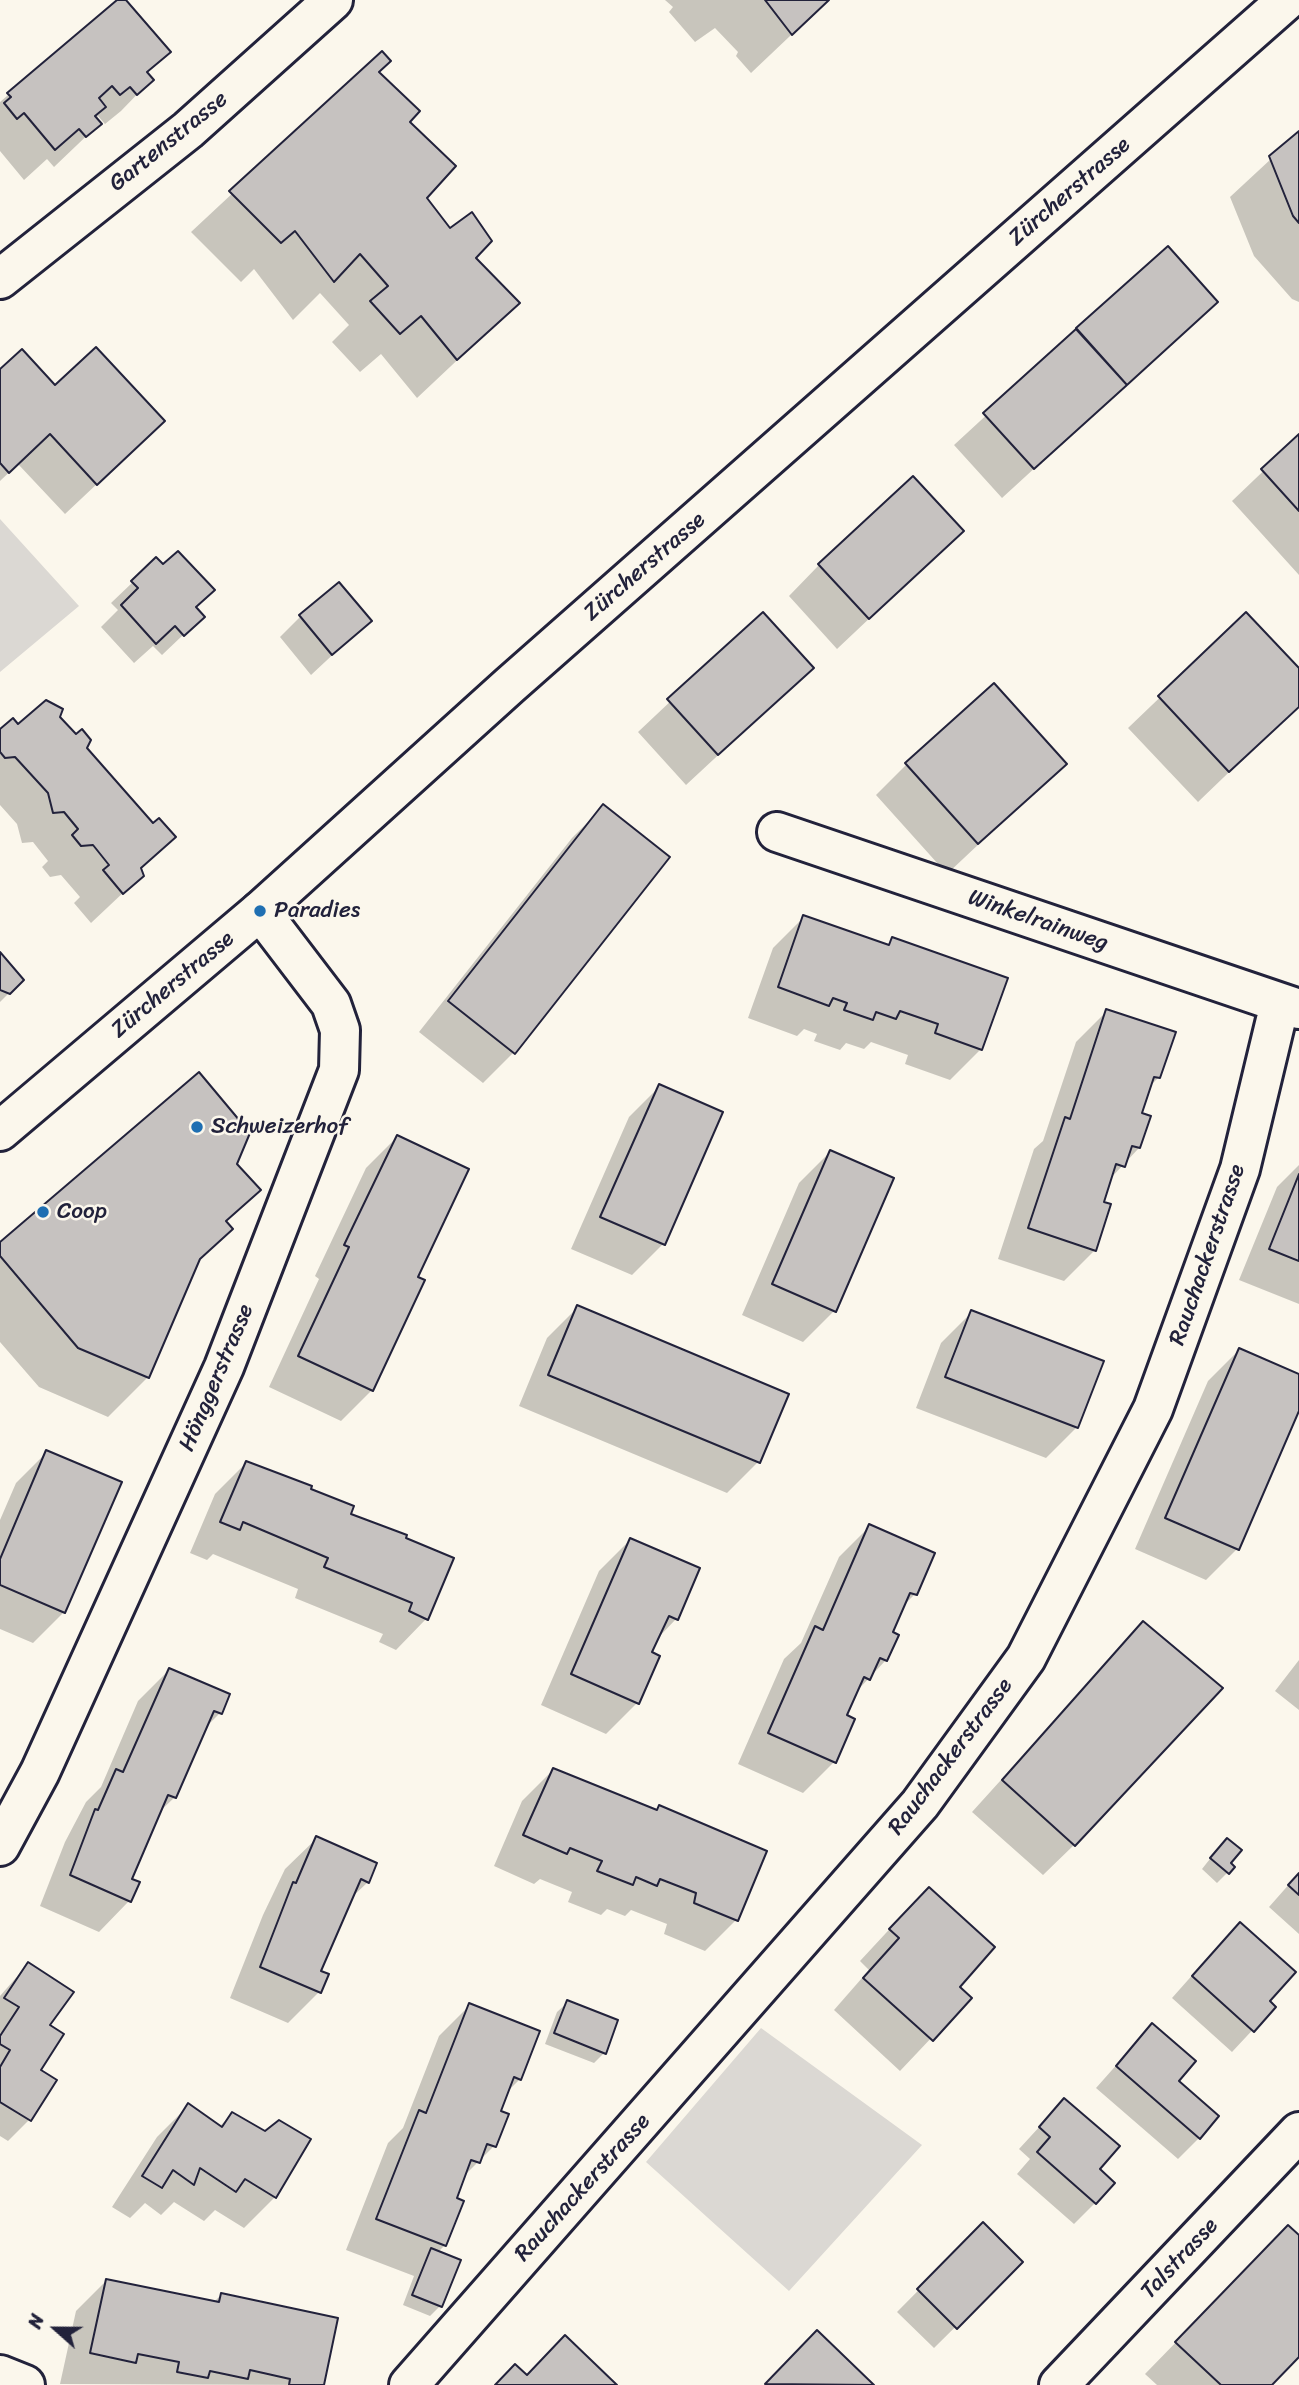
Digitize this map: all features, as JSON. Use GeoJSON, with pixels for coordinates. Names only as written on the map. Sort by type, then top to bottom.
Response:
{"type":"FeatureCollection","features":[{"type":"Feature","properties":{"kind":"street","name":"Gartenstrasse"},"geometry":{"type":"LineString","coordinates":[[0,279],[188,130],[333,0]]}},
{"type":"Feature","properties":{"kind":"street","name":"Zürcherstrasse"},"geometry":{"type":"LineString","coordinates":[[0,1131],[260,911],[540,659],[1287,0]]}},
{"type":"Feature","properties":{"kind":"street","name":"Winkelrainweg"},"geometry":{"type":"LineString","coordinates":[[777,832],[1289,1006]]}},
{"type":"Feature","properties":{"kind":"street","name":"Hönggerstrasse"},"geometry":{"type":"LineString","coordinates":[[0,1846],[40,1772],[214,1388],[320,1125],[339,1070],[340,1030],[331,1004],[260,911]]}},
{"type":"Feature","properties":{"kind":"street","name":"Rauchackerstrasse"},"geometry":{"type":"LineString","coordinates":[[410,2385],[920,1804],[1026,1658],[1153,1409],[1240,1169],[1289,1006]]}},
{"type":"Feature","properties":{"kind":"street","name":"Talstrasse"},"geometry":{"type":"LineString","coordinates":[[1059,2385],[1299,2132]]}},
{"type":"Feature","properties":{"kind":"street"},"geometry":{"type":"LineString","coordinates":[[0,2375],[25,2385]]}},
{"type":"Feature","properties":{"kind":"shaded area"},"geometry":{"type":"Polygon","coordinates":[[[0,519],[79,606],[0,672],[0,519]]]}},
{"type":"Feature","properties":{"kind":"shaded area"},"geometry":{"type":"Polygon","coordinates":[[[761,2028],[922,2145],[789,2291],[646,2162],[761,2028]]]}},
{"type":"Feature","properties":{"kind":"building"},"geometry":{"type":"Polygon","coordinates":[[[117,0],[126,0],[171,52],[147,72],[154,80],[137,95],[130,87],[120,95],[112,86],[99,98],[106,107],[95,116],[102,124],[86,137],[79,129],[55,150],[24,113],[17,119],[4,103],[11,97],[7,93],[117,0]]]}},
{"type":"Feature","properties":{"kind":"building"},"geometry":{"type":"Polygon","coordinates":[[[765,0],[829,0],[792,35],[765,0]]]}},
{"type":"Feature","properties":{"kind":"building"},"geometry":{"type":"Polygon","coordinates":[[[382,51],[391,61],[379,72],[420,111],[410,122],[456,166],[427,198],[450,228],[472,212],[492,241],[476,258],[520,303],[457,360],[421,316],[400,334],[370,301],[388,286],[360,254],[334,282],[295,231],[281,243],[229,191],[382,51]]]}},
{"type":"Feature","properties":{"kind":"building"},"geometry":{"type":"Polygon","coordinates":[[[1299,131],[1299,223],[1293,216],[1269,156],[1299,131]]]}},
{"type":"Feature","properties":{"kind":"building"},"geometry":{"type":"Polygon","coordinates":[[[1168,246],[1218,302],[1127,385],[1076,328],[1168,246]]]}},
{"type":"Feature","properties":{"kind":"building"},"geometry":{"type":"Polygon","coordinates":[[[1076,329],[1127,385],[1034,469],[983,413],[1076,329]]]}},
{"type":"Feature","properties":{"kind":"building"},"geometry":{"type":"Polygon","coordinates":[[[96,347],[165,421],[97,485],[50,434],[9,473],[0,463],[0,369],[22,349],[55,385],[96,347]]]}},
{"type":"Feature","properties":{"kind":"building"},"geometry":{"type":"Polygon","coordinates":[[[1299,434],[1299,511],[1261,469],[1299,434]]]}},
{"type":"Feature","properties":{"kind":"building"},"geometry":{"type":"Polygon","coordinates":[[[913,476],[964,531],[869,619],[818,564],[913,476]]]}},
{"type":"Feature","properties":{"kind":"building"},"geometry":{"type":"Polygon","coordinates":[[[178,551],[215,590],[196,607],[205,617],[184,636],[175,626],[156,644],[121,605],[138,588],[131,581],[156,557],[163,564],[178,551]]]}},
{"type":"Feature","properties":{"kind":"building"},"geometry":{"type":"Polygon","coordinates":[[[339,582],[372,621],[332,655],[299,615],[339,582]]]}},
{"type":"Feature","properties":{"kind":"building"},"geometry":{"type":"Polygon","coordinates":[[[763,612],[814,668],[718,755],[667,699],[763,612]]]}},
{"type":"Feature","properties":{"kind":"building"},"geometry":{"type":"Polygon","coordinates":[[[1246,612],[1299,668],[1299,707],[1229,772],[1158,696],[1246,612]]]}},
{"type":"Feature","properties":{"kind":"building"},"geometry":{"type":"Polygon","coordinates":[[[994,683],[1067,764],[978,844],[905,763],[994,683]]]}},
{"type":"Feature","properties":{"kind":"building"},"geometry":{"type":"Polygon","coordinates":[[[46,700],[63,709],[60,717],[76,734],[82,729],[91,740],[87,748],[153,823],[159,818],[176,837],[141,868],[144,876],[123,894],[103,870],[109,865],[93,845],[81,846],[72,835],[78,829],[64,812],[53,813],[48,793],[15,757],[5,758],[0,752],[0,729],[13,718],[18,724],[46,700]]]}},
{"type":"Feature","properties":{"kind":"building"},"geometry":{"type":"Polygon","coordinates":[[[603,804],[670,857],[515,1054],[448,1001],[603,804]]]}},
{"type":"Feature","properties":{"kind":"building"},"geometry":{"type":"Polygon","coordinates":[[[803,915],[889,945],[892,937],[1008,978],[982,1050],[935,1033],[938,1024],[900,1011],[896,1019],[876,1012],[873,1020],[844,1010],[847,1003],[833,998],[829,1006],[778,987],[803,915]]]}},
{"type":"Feature","properties":{"kind":"building"},"geometry":{"type":"Polygon","coordinates":[[[0,952],[24,980],[10,994],[0,990],[0,952]]]}},
{"type":"Feature","properties":{"kind":"building"},"geometry":{"type":"Polygon","coordinates":[[[1106,1009],[1176,1032],[1160,1078],[1154,1077],[1142,1113],[1151,1116],[1140,1148],[1132,1146],[1125,1167],[1116,1164],[1104,1202],[1111,1204],[1096,1251],[1028,1228],[1065,1117],[1070,1119],[1106,1009]]]}},
{"type":"Feature","properties":{"kind":"building"},"geometry":{"type":"Polygon","coordinates":[[[199,1072],[250,1133],[237,1164],[261,1190],[226,1221],[233,1229],[200,1259],[149,1378],[78,1348],[0,1256],[0,1242],[199,1072]]]}},
{"type":"Feature","properties":{"kind":"building"},"geometry":{"type":"Polygon","coordinates":[[[659,1084],[723,1112],[665,1245],[600,1217],[659,1084]]]}},
{"type":"Feature","properties":{"kind":"building"},"geometry":{"type":"Polygon","coordinates":[[[397,1135],[469,1169],[418,1277],[425,1280],[373,1391],[298,1356],[349,1247],[344,1245],[397,1135]]]}},
{"type":"Feature","properties":{"kind":"building"},"geometry":{"type":"Polygon","coordinates":[[[830,1150],[894,1178],[836,1312],[772,1284],[830,1150]]]}},
{"type":"Feature","properties":{"kind":"building"},"geometry":{"type":"Polygon","coordinates":[[[1299,1174],[1299,1261],[1269,1249],[1299,1174]]]}},
{"type":"Feature","properties":{"kind":"building"},"geometry":{"type":"Polygon","coordinates":[[[577,1305],[789,1394],[760,1463],[548,1375],[577,1305]]]}},
{"type":"Feature","properties":{"kind":"building"},"geometry":{"type":"Polygon","coordinates":[[[971,1310],[1104,1361],[1078,1428],[945,1377],[971,1310]]]}},
{"type":"Feature","properties":{"kind":"building"},"geometry":{"type":"Polygon","coordinates":[[[1239,1348],[1299,1374],[1299,1411],[1239,1550],[1165,1518],[1239,1348]]]}},
{"type":"Feature","properties":{"kind":"building"},"geometry":{"type":"Polygon","coordinates":[[[46,1450],[122,1482],[65,1613],[0,1585],[0,1559],[46,1450]]]}},
{"type":"Feature","properties":{"kind":"building"},"geometry":{"type":"Polygon","coordinates":[[[246,1461],[312,1486],[311,1489],[354,1506],[351,1514],[407,1535],[406,1538],[454,1558],[428,1620],[409,1611],[412,1603],[324,1567],[328,1558],[243,1522],[240,1530],[220,1522],[246,1461]]]}},
{"type":"Feature","properties":{"kind":"building"},"geometry":{"type":"Polygon","coordinates":[[[869,1524],[935,1553],[917,1595],[910,1593],[893,1632],[899,1635],[887,1661],[880,1658],[870,1680],[864,1677],[847,1715],[855,1719],[836,1763],[768,1733],[815,1626],[823,1630],[869,1524]]]}},
{"type":"Feature","properties":{"kind":"building"},"geometry":{"type":"Polygon","coordinates":[[[630,1538],[700,1568],[678,1620],[669,1616],[652,1652],[660,1656],[639,1704],[571,1674],[630,1538]]]}},
{"type":"Feature","properties":{"kind":"building"},"geometry":{"type":"Polygon","coordinates":[[[1143,1621],[1223,1688],[1075,1846],[1002,1780],[1143,1621]]]}},
{"type":"Feature","properties":{"kind":"building"},"geometry":{"type":"Polygon","coordinates":[[[169,1668],[230,1694],[222,1714],[214,1711],[176,1798],[168,1795],[132,1879],[140,1882],[131,1902],[70,1875],[95,1809],[98,1810],[116,1769],[123,1772],[169,1668]]]}},
{"type":"Feature","properties":{"kind":"building"},"geometry":{"type":"Polygon","coordinates":[[[553,1768],[657,1810],[659,1805],[767,1851],[738,1921],[694,1903],[696,1893],[660,1879],[657,1886],[636,1877],[633,1885],[597,1871],[602,1861],[570,1848],[567,1854],[523,1835],[553,1768]]]}},
{"type":"Feature","properties":{"kind":"building"},"geometry":{"type":"Polygon","coordinates":[[[316,1836],[377,1863],[369,1883],[361,1879],[321,1971],[329,1974],[321,1993],[260,1967],[293,1882],[296,1883],[316,1836]]]}},
{"type":"Feature","properties":{"kind":"building"},"geometry":{"type":"Polygon","coordinates":[[[1227,1838],[1242,1850],[1231,1863],[1235,1867],[1229,1874],[1210,1858],[1227,1838]]]}},
{"type":"Feature","properties":{"kind":"building"},"geometry":{"type":"Polygon","coordinates":[[[1299,1873],[1299,1895],[1288,1885],[1299,1873]]]}},
{"type":"Feature","properties":{"kind":"building"},"geometry":{"type":"Polygon","coordinates":[[[929,1887],[995,1947],[960,1987],[972,1998],[933,2041],[863,1978],[899,1938],[889,1929],[929,1887]]]}},
{"type":"Feature","properties":{"kind":"building"},"geometry":{"type":"Polygon","coordinates":[[[1240,1922],[1296,1972],[1270,2001],[1276,2007],[1254,2032],[1192,1976],[1240,1922]]]}},
{"type":"Feature","properties":{"kind":"building"},"geometry":{"type":"Polygon","coordinates":[[[28,1962],[74,1992],[50,2025],[64,2034],[41,2070],[57,2080],[31,2121],[0,2102],[0,2067],[10,2050],[0,2044],[0,2036],[19,2007],[4,1998],[28,1962]]]}},
{"type":"Feature","properties":{"kind":"building"},"geometry":{"type":"Polygon","coordinates":[[[567,2000],[618,2020],[606,2054],[554,2033],[567,2000]]]}},
{"type":"Feature","properties":{"kind":"building"},"geometry":{"type":"Polygon","coordinates":[[[469,2003],[540,2031],[521,2080],[514,2077],[501,2111],[509,2114],[496,2147],[487,2144],[480,2163],[471,2160],[457,2198],[464,2201],[446,2246],[376,2219],[419,2110],[426,2113],[469,2003]]]}},
{"type":"Feature","properties":{"kind":"building"},"geometry":{"type":"Polygon","coordinates":[[[1152,2023],[1196,2061],[1179,2081],[1219,2116],[1200,2139],[1116,2066],[1152,2023]]]}},
{"type":"Feature","properties":{"kind":"building"},"geometry":{"type":"Polygon","coordinates":[[[1064,2098],[1120,2146],[1100,2169],[1115,2183],[1096,2204],[1037,2152],[1050,2137],[1039,2127],[1064,2098]]]}},
{"type":"Feature","properties":{"kind":"building"},"geometry":{"type":"Polygon","coordinates":[[[188,2103],[222,2127],[232,2112],[265,2131],[279,2120],[311,2139],[276,2198],[245,2179],[236,2192],[200,2168],[194,2185],[173,2170],[162,2188],[142,2176],[188,2103]]]}},
{"type":"Feature","properties":{"kind":"building"},"geometry":{"type":"Polygon","coordinates":[[[983,2222],[1023,2262],[957,2329],[917,2289],[983,2222]]]}},
{"type":"Feature","properties":{"kind":"building"},"geometry":{"type":"Polygon","coordinates":[[[1288,2225],[1299,2235],[1299,2357],[1272,2385],[1221,2385],[1175,2342],[1288,2225]]]}},
{"type":"Feature","properties":{"kind":"building"},"geometry":{"type":"Polygon","coordinates":[[[431,2248],[461,2260],[442,2307],[412,2295],[431,2248]]]}},
{"type":"Feature","properties":{"kind":"building"},"geometry":{"type":"Polygon","coordinates":[[[106,2279],[219,2302],[221,2293],[338,2318],[324,2385],[289,2385],[290,2379],[250,2370],[248,2379],[210,2371],[208,2378],[177,2372],[179,2362],[138,2354],[136,2363],[90,2353],[106,2279]]]}},
{"type":"Feature","properties":{"kind":"building"},"geometry":{"type":"Polygon","coordinates":[[[817,2330],[874,2385],[765,2384],[817,2330]]]}},
{"type":"Feature","properties":{"kind":"building"},"geometry":{"type":"Polygon","coordinates":[[[565,2335],[617,2385],[495,2385],[515,2364],[527,2375],[565,2335]]]}},
{"type":"Feature","properties":{"kind":"place","name":"Paradies"},"geometry":{"type":"Point","coordinates":[260,911]}},
{"type":"Feature","properties":{"kind":"place","name":"Schweizerhof"},"geometry":{"type":"Point","coordinates":[197,1127]}},
{"type":"Feature","properties":{"kind":"place","name":"Coop"},"geometry":{"type":"Point","coordinates":[43,1212]}}]}
